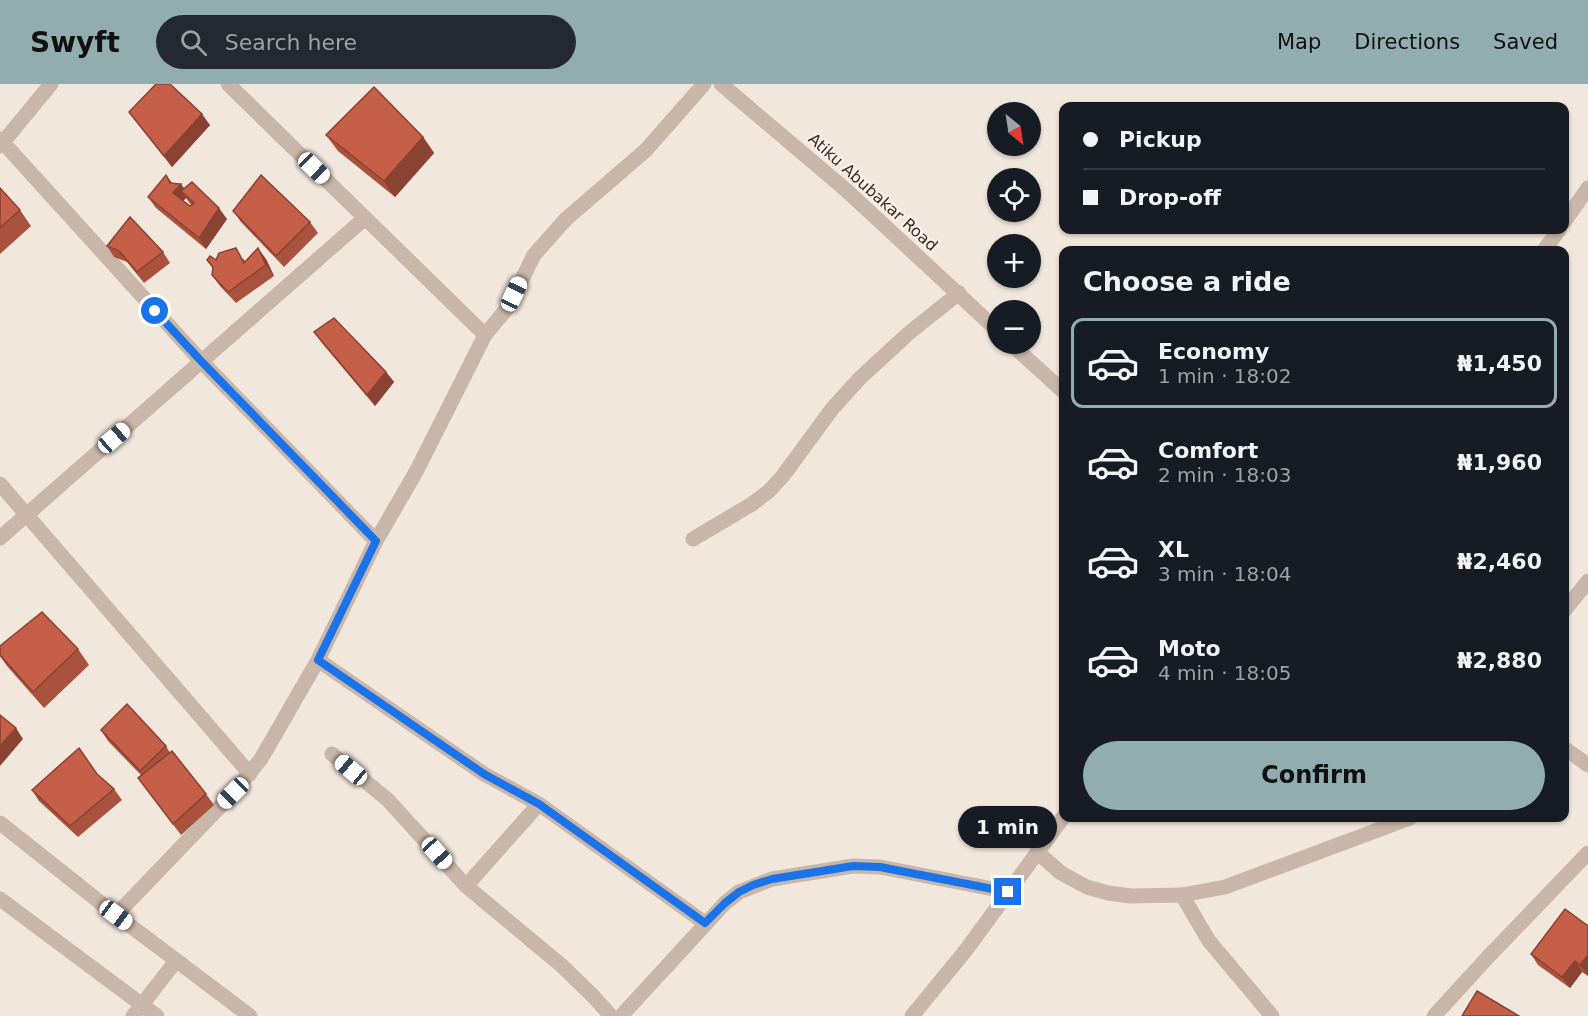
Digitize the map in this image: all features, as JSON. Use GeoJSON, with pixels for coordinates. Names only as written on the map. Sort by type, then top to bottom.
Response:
{"type":"FeatureCollection","features":[{"type":"Feature","properties":{"kind":"street"},"geometry":{"type":"LineString","coordinates":[[51,84],[1,143],[201,361],[376,541]]}},
{"type":"Feature","properties":{"kind":"street"},"geometry":{"type":"LineString","coordinates":[[228,84],[485,336]]}},
{"type":"Feature","properties":{"kind":"street"},"geometry":{"type":"LineString","coordinates":[[116,915],[250,774],[277,732],[318,660],[376,541],[417,470],[485,336],[509,306],[534,255],[566,219],[646,150],[704,84]]}},
{"type":"Feature","properties":{"kind":"street","name":"Atiku Abubakar Road"},"geometry":{"type":"LineString","coordinates":[[721,84],[830,176],[987,320]]}},
{"type":"Feature","properties":{"kind":"street"},"geometry":{"type":"LineString","coordinates":[[1569,215],[1588,188]]}},
{"type":"Feature","properties":{"kind":"street"},"geometry":{"type":"LineString","coordinates":[[0,538],[365,218]]}},
{"type":"Feature","properties":{"kind":"street"},"geometry":{"type":"LineString","coordinates":[[693,539],[752,504],[769,491],[789,468],[832,409],[860,378],[959,293]]}},
{"type":"Feature","properties":{"kind":"street"},"geometry":{"type":"LineString","coordinates":[[1022,354],[1059,387]]}},
{"type":"Feature","properties":{"kind":"street"},"geometry":{"type":"LineString","coordinates":[[0,484],[250,774]]}},
{"type":"Feature","properties":{"kind":"street"},"geometry":{"type":"LineString","coordinates":[[1569,605],[1588,581]]}},
{"type":"Feature","properties":{"kind":"street"},"geometry":{"type":"LineString","coordinates":[[318,660],[484,774],[539,804],[705,923]]}},
{"type":"Feature","properties":{"kind":"street"},"geometry":{"type":"LineString","coordinates":[[1569,752],[1588,765]]}},
{"type":"Feature","properties":{"kind":"street"},"geometry":{"type":"LineString","coordinates":[[332,754],[388,800],[466,886],[561,965],[594,996],[611,1016]]}},
{"type":"Feature","properties":{"kind":"street"},"geometry":{"type":"LineString","coordinates":[[466,886],[539,804]]}},
{"type":"Feature","properties":{"kind":"street"},"geometry":{"type":"LineString","coordinates":[[915,1015],[966,950],[1060,822]]}},
{"type":"Feature","properties":{"kind":"street"},"geometry":{"type":"LineString","coordinates":[[1037,852],[1061,873],[1087,887],[1108,893],[1182,895],[1225,887],[1399,822]]}},
{"type":"Feature","properties":{"kind":"street"},"geometry":{"type":"LineString","coordinates":[[0,823],[116,915],[250,1016]]}},
{"type":"Feature","properties":{"kind":"street"},"geometry":{"type":"LineString","coordinates":[[1434,1016],[1588,854]]}},
{"type":"Feature","properties":{"kind":"street"},"geometry":{"type":"LineString","coordinates":[[621,1016],[725,903],[753,885],[772,879],[853,866],[880,867],[1008,892]]}},
{"type":"Feature","properties":{"kind":"street"},"geometry":{"type":"LineString","coordinates":[[1182,895],[1209,940],[1272,1016]]}},
{"type":"Feature","properties":{"kind":"street"},"geometry":{"type":"LineString","coordinates":[[0,899],[137,1010],[157,1016]]}},
{"type":"Feature","properties":{"kind":"street"},"geometry":{"type":"LineString","coordinates":[[137,1010],[176,961]]}},
{"type":"Feature","properties":{"kind":"building"},"geometry":{"type":"Polygon","coordinates":[[[156,84],[170,84],[202,114],[164,156],[129,112],[156,84]]]}},
{"type":"Feature","properties":{"kind":"building"},"geometry":{"type":"Polygon","coordinates":[[[374,87],[423,137],[384,181],[326,135],[374,87]]]}},
{"type":"Feature","properties":{"kind":"building"},"geometry":{"type":"Polygon","coordinates":[[[166,175],[170,183],[181,184],[173,193],[190,206],[194,203],[181,191],[192,182],[219,208],[199,238],[148,197],[166,175]]]}},
{"type":"Feature","properties":{"kind":"building"},"geometry":{"type":"Polygon","coordinates":[[[261,175],[310,222],[276,256],[233,211],[261,175]]]}},
{"type":"Feature","properties":{"kind":"building"},"geometry":{"type":"Polygon","coordinates":[[[0,188],[20,210],[0,228],[0,188]]]}},
{"type":"Feature","properties":{"kind":"building"},"geometry":{"type":"Polygon","coordinates":[[[130,217],[163,252],[137,272],[119,251],[107,246],[130,217]]]}},
{"type":"Feature","properties":{"kind":"building"},"geometry":{"type":"Polygon","coordinates":[[[236,248],[244,263],[258,248],[266,265],[228,292],[212,275],[213,267],[207,260],[210,256],[216,260],[219,253],[236,248]]]}},
{"type":"Feature","properties":{"kind":"building"},"geometry":{"type":"Polygon","coordinates":[[[334,318],[386,372],[367,395],[314,332],[334,318]]]}},
{"type":"Feature","properties":{"kind":"building"},"geometry":{"type":"Polygon","coordinates":[[[42,612],[78,649],[33,692],[0,655],[0,646],[42,612]]]}},
{"type":"Feature","properties":{"kind":"building"},"geometry":{"type":"Polygon","coordinates":[[[127,704],[166,746],[140,771],[101,730],[127,704]]]}},
{"type":"Feature","properties":{"kind":"building"},"geometry":{"type":"Polygon","coordinates":[[[0,715],[16,728],[0,746],[0,715]]]}},
{"type":"Feature","properties":{"kind":"building"},"geometry":{"type":"Polygon","coordinates":[[[79,748],[97,774],[114,789],[70,826],[32,790],[79,748]]]}},
{"type":"Feature","properties":{"kind":"building"},"geometry":{"type":"Polygon","coordinates":[[[172,751],[206,794],[173,824],[138,778],[172,751]]]}},
{"type":"Feature","properties":{"kind":"building"},"geometry":{"type":"Polygon","coordinates":[[[1565,909],[1588,926],[1588,955],[1580,965],[1575,961],[1562,977],[1531,954],[1565,909]]]}},
{"type":"Feature","properties":{"kind":"building"},"geometry":{"type":"Polygon","coordinates":[[[1477,991],[1519,1016],[1462,1016],[1477,991]]]}},
{"type":"Feature","properties":{"kind":"route"},"geometry":{"type":"LineString","coordinates":[[155,311],[376,541],[318,660],[389,711],[484,774],[539,804],[705,923],[725,903],[753,885],[772,879],[853,866],[880,867],[1008,892]]}}]}
